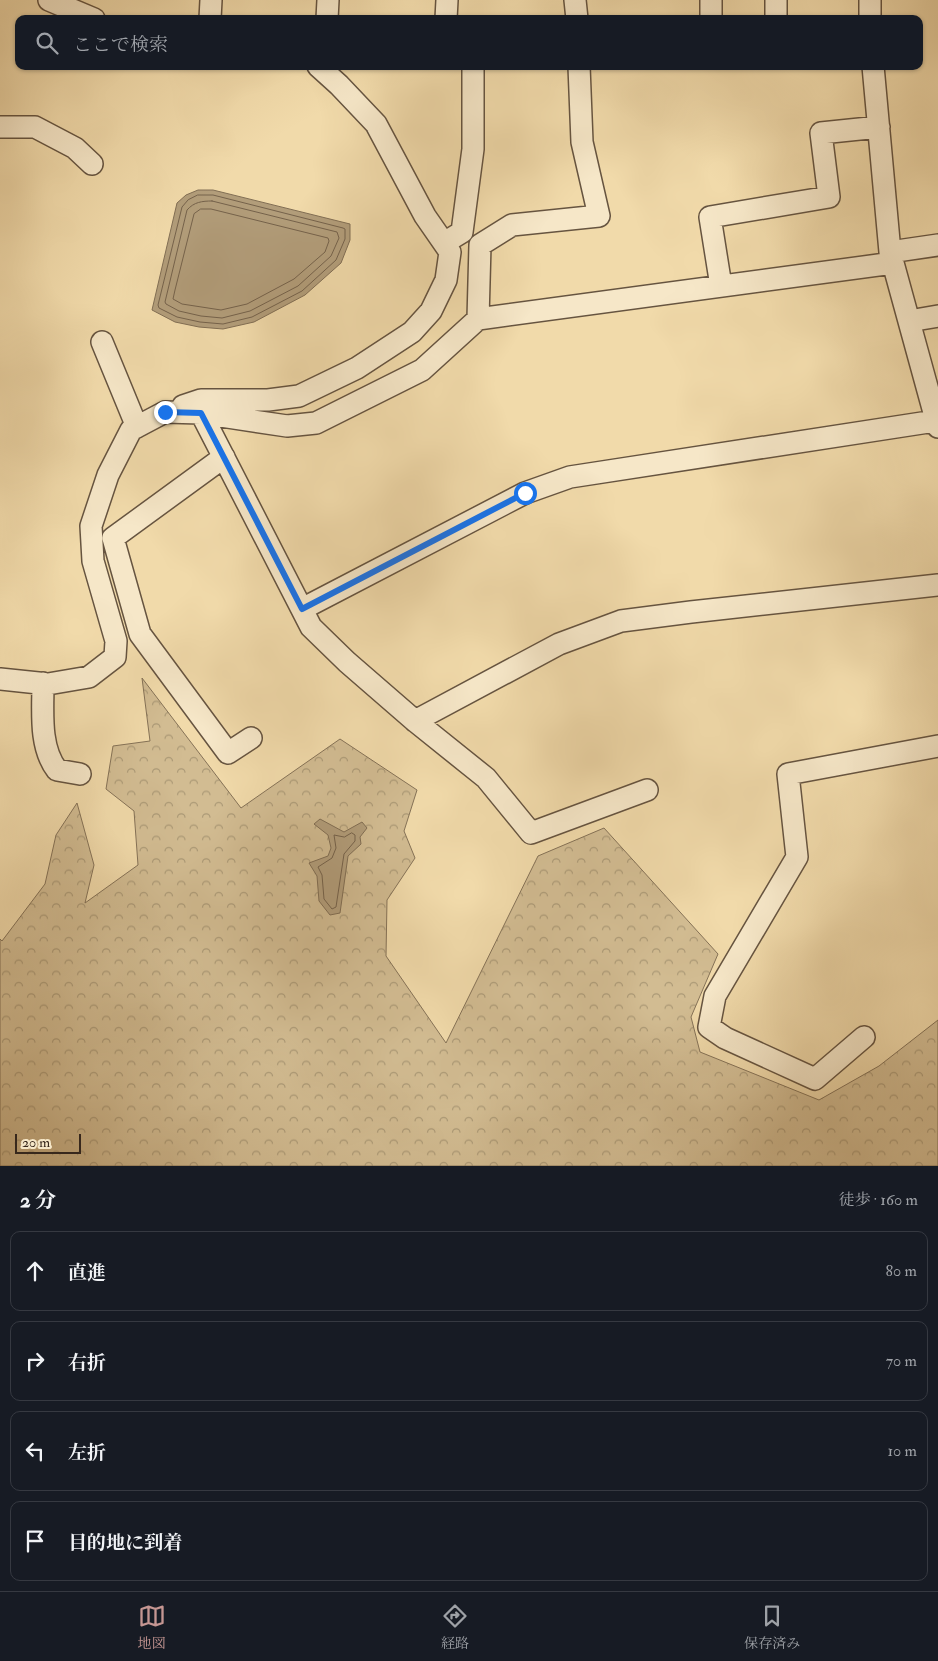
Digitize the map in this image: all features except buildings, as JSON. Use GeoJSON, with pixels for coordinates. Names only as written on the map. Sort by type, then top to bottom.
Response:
{"type":"FeatureCollection","features":[{"type":"Feature","properties":{"kind":"street"},"geometry":{"type":"LineString","coordinates":[[49,0],[85,15]]}},
{"type":"Feature","properties":{"kind":"street"},"geometry":{"type":"LineString","coordinates":[[210,15],[211,0]]}},
{"type":"Feature","properties":{"kind":"street"},"geometry":{"type":"LineString","coordinates":[[327,15],[328,0]]}},
{"type":"Feature","properties":{"kind":"street"},"geometry":{"type":"LineString","coordinates":[[446,15],[447,0]]}},
{"type":"Feature","properties":{"kind":"street"},"geometry":{"type":"LineString","coordinates":[[575,0],[577,15]]}},
{"type":"Feature","properties":{"kind":"street"},"geometry":{"type":"LineString","coordinates":[[711,0],[711,15]]}},
{"type":"Feature","properties":{"kind":"street"},"geometry":{"type":"LineString","coordinates":[[776,0],[776,15]]}},
{"type":"Feature","properties":{"kind":"street"},"geometry":{"type":"LineString","coordinates":[[870,0],[870,15]]}},
{"type":"Feature","properties":{"kind":"street"},"geometry":{"type":"LineString","coordinates":[[169,412],[201,400],[268,400],[299,396],[357,368],[412,332],[431,311],[446,280],[450,252],[424,216],[376,124],[322,70]]}},
{"type":"Feature","properties":{"kind":"street"},"geometry":{"type":"LineString","coordinates":[[444,243],[462,232],[473,149],[473,70]]}},
{"type":"Feature","properties":{"kind":"street"},"geometry":{"type":"LineString","coordinates":[[478,319],[480,245],[512,225],[599,216],[582,142],[579,70]]}},
{"type":"Feature","properties":{"kind":"street"},"geometry":{"type":"LineString","coordinates":[[302,609],[525,493],[570,477],[937,424],[892,257],[873,70]]}},
{"type":"Feature","properties":{"kind":"street"},"geometry":{"type":"LineString","coordinates":[[721,286],[710,217],[830,197],[821,133],[879,127]]}},
{"type":"Feature","properties":{"kind":"street"},"geometry":{"type":"LineString","coordinates":[[0,128],[36,128],[75,148],[92,164]]}},
{"type":"Feature","properties":{"kind":"street"},"geometry":{"type":"LineString","coordinates":[[0,679],[43,683],[89,676],[115,658],[116,641],[93,561],[91,526],[108,475],[131,430],[165,412],[201,413],[287,426],[316,424],[422,370],[478,319],[721,286],[892,257],[938,245]]}},
{"type":"Feature","properties":{"kind":"street"},"geometry":{"type":"LineString","coordinates":[[909,321],[938,316]]}},
{"type":"Feature","properties":{"kind":"street"},"geometry":{"type":"LineString","coordinates":[[102,342],[137,427]]}},
{"type":"Feature","properties":{"kind":"street"},"geometry":{"type":"LineString","coordinates":[[201,413],[311,627],[346,662],[486,778],[531,833],[647,790]]}},
{"type":"Feature","properties":{"kind":"street"},"geometry":{"type":"LineString","coordinates":[[224,457],[112,538],[140,634],[228,753],[251,738]]}},
{"type":"Feature","properties":{"kind":"street"},"geometry":{"type":"LineString","coordinates":[[415,721],[559,644],[621,622],[692,612],[938,585]]}},
{"type":"Feature","properties":{"kind":"street"},"geometry":{"type":"LineString","coordinates":[[43,683],[42,724],[50,761],[57,770],[80,774]]}},
{"type":"Feature","properties":{"kind":"street"},"geometry":{"type":"LineString","coordinates":[[864,1037],[815,1080],[725,1038],[709,1027],[715,996],[798,857],[788,774],[938,746]]}},
{"type":"Feature","properties":{"kind":"green space"},"geometry":{"type":"Polygon","coordinates":[[[142,678],[241,808],[340,739],[417,790],[404,831],[415,858],[387,900],[386,956],[446,1043],[538,856],[604,828],[718,954],[691,1017],[700,1052],[819,1100],[879,1066],[938,1020],[938,1166],[0,1166],[0,939],[2,941],[45,884],[56,835],[77,803],[94,865],[85,903],[138,865],[134,811],[106,789],[113,746],[150,741],[142,678]]]}},
{"type":"Feature","properties":{"kind":"water"},"geometry":{"type":"Polygon","coordinates":[[[198,190],[213,190],[350,224],[350,240],[341,263],[305,295],[254,322],[223,329],[175,322],[152,310],[177,203],[186,195],[198,190]]]}},
{"type":"Feature","properties":{"kind":"water"},"geometry":{"type":"Polygon","coordinates":[[[320,819],[344,832],[362,822],[367,828],[360,837],[361,844],[348,856],[340,913],[330,915],[319,901],[317,876],[309,863],[328,856],[331,848],[328,835],[314,824],[320,819]]]}},
{"type":"Feature","properties":{"kind":"route"},"geometry":{"type":"LineString","coordinates":[[165,412],[201,413],[302,609],[525,493]]}}]}
